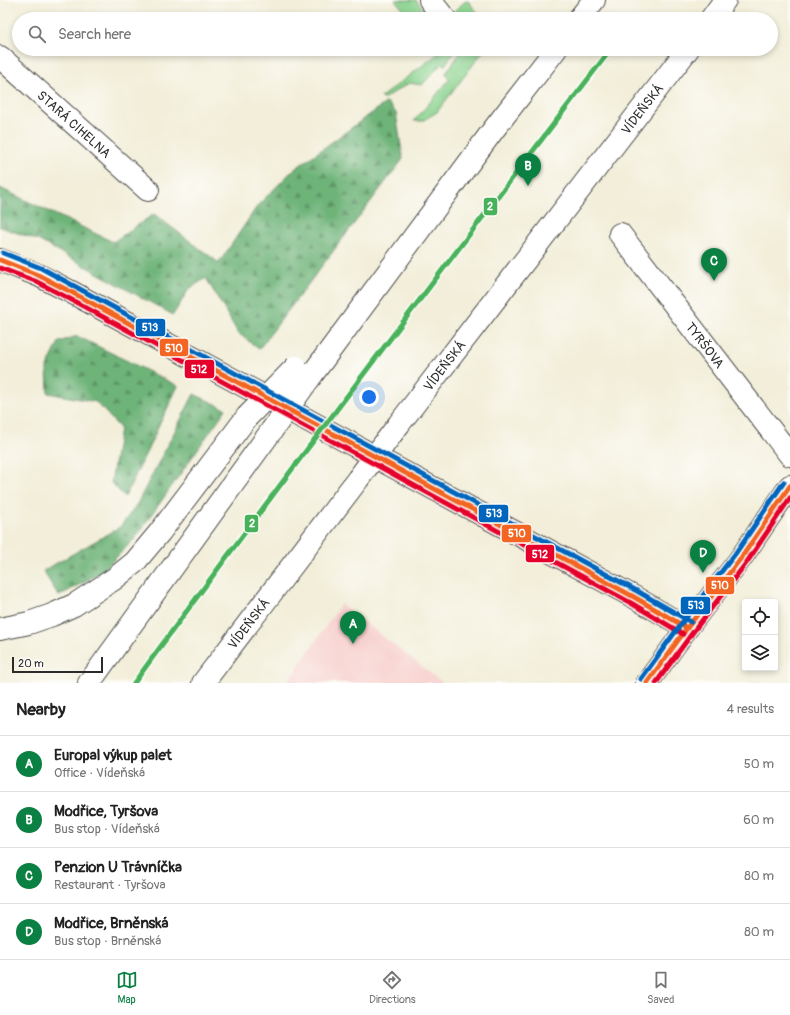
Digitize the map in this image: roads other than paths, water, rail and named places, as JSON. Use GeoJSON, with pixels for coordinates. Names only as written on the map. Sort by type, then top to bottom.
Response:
{"type":"FeatureCollection","features":[{"type":"Feature","properties":{"kind":"main road"},"geometry":{"type":"LineString","coordinates":[[430,0],[439,12]]}},
{"type":"Feature","properties":{"kind":"main road"},"geometry":{"type":"LineString","coordinates":[[585,12],[594,0]]}},
{"type":"Feature","properties":{"kind":"main road"},"geometry":{"type":"LineString","coordinates":[[716,12],[725,0]]}},
{"type":"Feature","properties":{"kind":"main road"},"geometry":{"type":"LineString","coordinates":[[0,629],[29,623],[74,605],[114,579],[135,562],[160,532],[247,416],[304,372],[357,315],[494,129],[551,56]]}},
{"type":"Feature","properties":{"kind":"main road","name":"VÍDEŇSKÁ"},"geometry":{"type":"LineString","coordinates":[[203,683],[399,424],[683,56]]}},
{"type":"Feature","properties":{"kind":"main road","name":"STARÁ CIHELNA"},"geometry":{"type":"LineString","coordinates":[[0,57],[148,190]]}},
{"type":"Feature","properties":{"kind":"main road","name":"TYRŠOVA"},"geometry":{"type":"LineString","coordinates":[[620,234],[790,455]]}},
{"type":"Feature","properties":{"kind":"main road"},"geometry":{"type":"LineString","coordinates":[[0,260],[38,275],[73,293],[586,571],[687,628]]}},
{"type":"Feature","properties":{"kind":"main road"},"geometry":{"type":"LineString","coordinates":[[89,683],[272,430],[304,372]]}},
{"type":"Feature","properties":{"kind":"main road"},"geometry":{"type":"LineString","coordinates":[[647,683],[741,558],[790,486]]}},
{"type":"Feature","properties":{"kind":"place","name":"Modřice, Tyršova"},"geometry":{"type":"Point","coordinates":[528,186]}},
{"type":"Feature","properties":{"kind":"place","name":"Penzion U Trávníčka"},"geometry":{"type":"Point","coordinates":[714,281]}},
{"type":"Feature","properties":{"kind":"place","name":"Modřice, Brněnská"},"geometry":{"type":"Point","coordinates":[703,573]}},
{"type":"Feature","properties":{"kind":"place","name":"Europal výkup palet"},"geometry":{"type":"Point","coordinates":[353,644]}}]}
